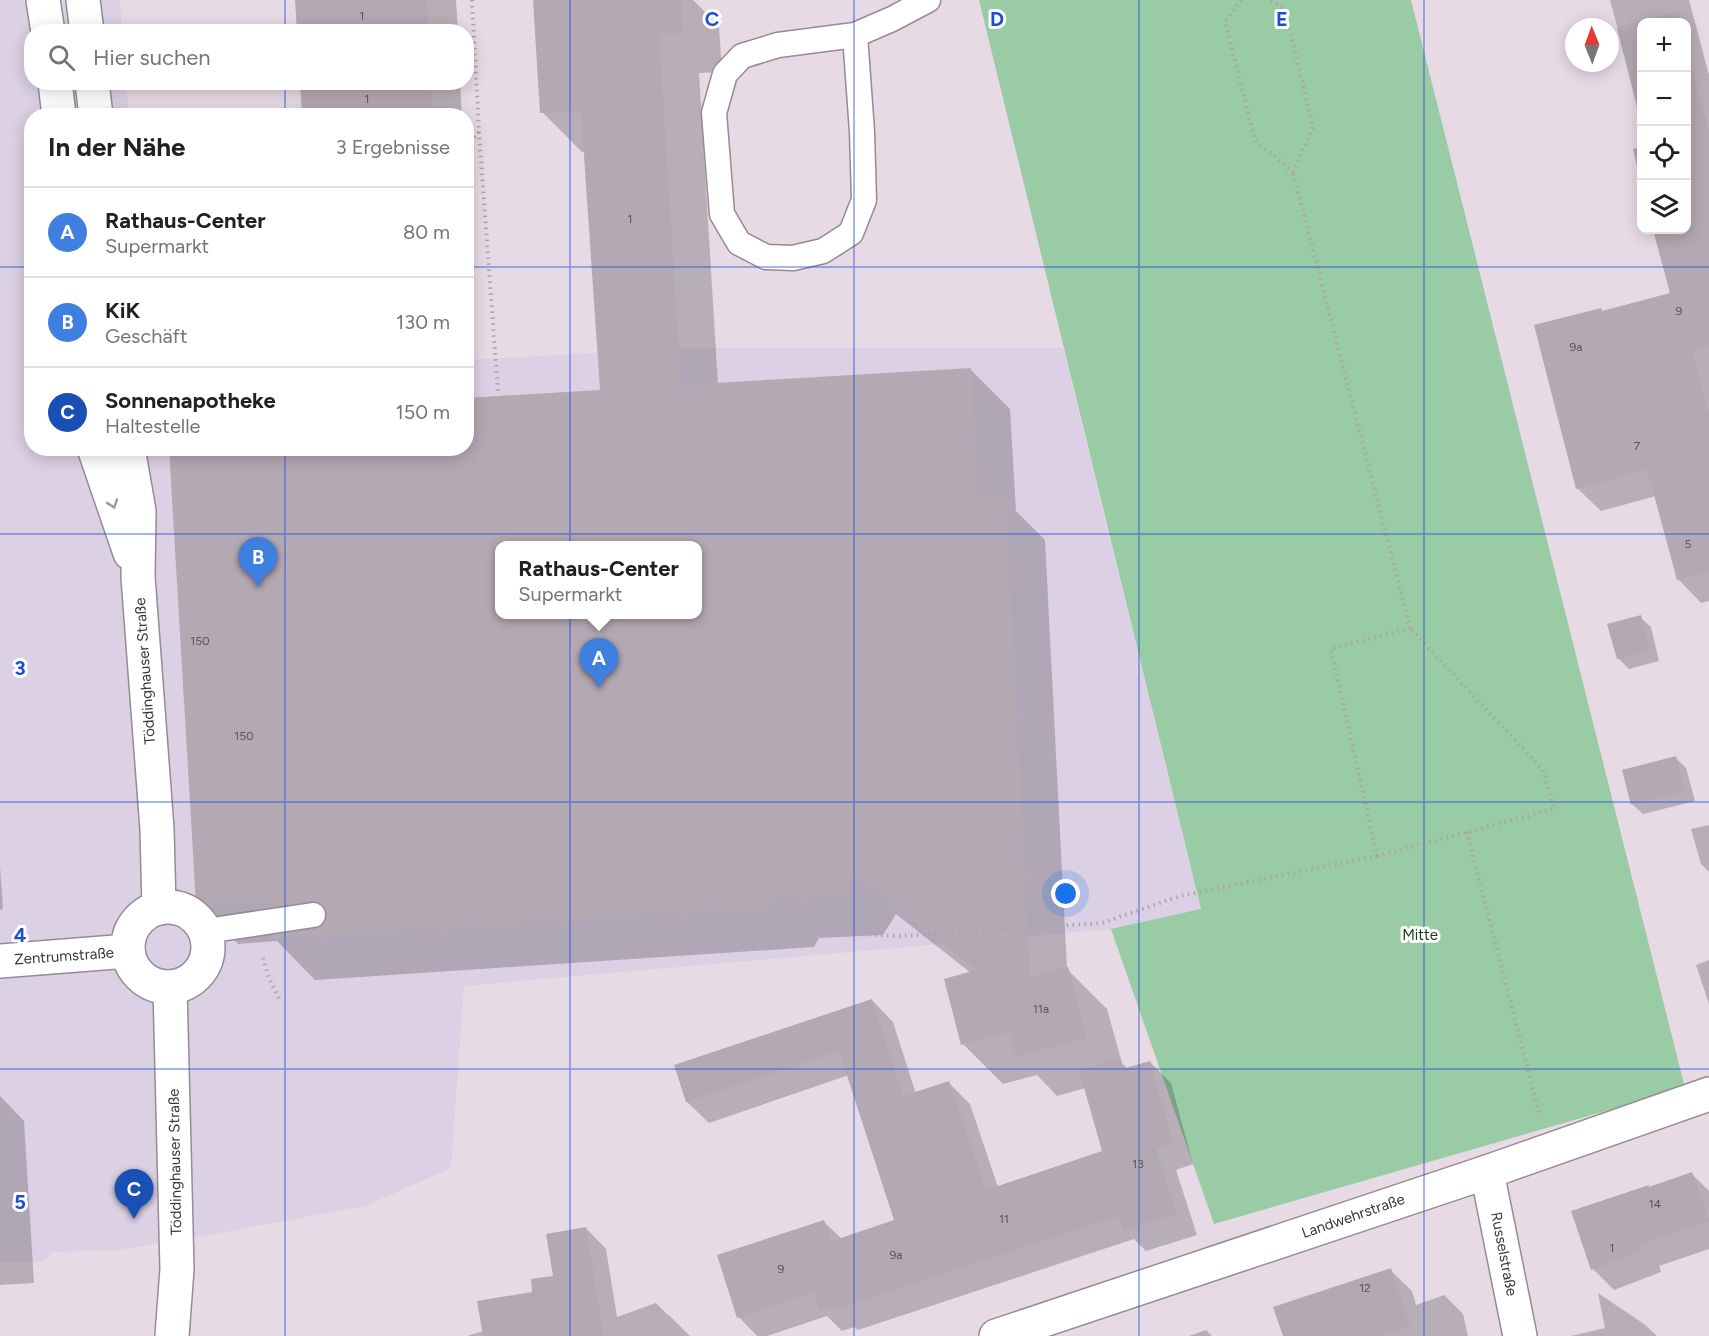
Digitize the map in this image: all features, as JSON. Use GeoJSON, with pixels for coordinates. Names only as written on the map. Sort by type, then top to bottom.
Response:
{"type":"FeatureCollection","features":[{"type":"Feature","properties":{"kind":"street"},"geometry":{"type":"LineString","coordinates":[[43,0],[47,24]]}},
{"type":"Feature","properties":{"kind":"street"},"geometry":{"type":"LineString","coordinates":[[83,0],[86,24]]}},
{"type":"Feature","properties":{"kind":"street"},"geometry":{"type":"LineString","coordinates":[[56,90],[58,108]]}},
{"type":"Feature","properties":{"kind":"street"},"geometry":{"type":"LineString","coordinates":[[93,90],[95,108]]}},
{"type":"Feature","properties":{"kind":"street","name":"Töddinghauser Straße"},"geometry":{"type":"LineString","coordinates":[[97,456],[138,578]]}},
{"type":"Feature","properties":{"kind":"street","name":"Töddinghauser Straße"},"geometry":{"type":"LineString","coordinates":[[129,456],[139,511],[138,578],[157,829],[159,908]]}},
{"type":"Feature","properties":{"kind":"street"},"geometry":{"type":"LineString","coordinates":[[173,907],[187,911],[198,920],[206,932],[209,944],[203,969],[183,985],[160,987],[150,983],[142,978],[130,961],[128,951],[132,928],[148,912],[173,907]]}},
{"type":"Feature","properties":{"kind":"street","name":"Zentrumstraße"},"geometry":{"type":"LineString","coordinates":[[0,961],[128,951]]}},
{"type":"Feature","properties":{"kind":"street","name":"Töddinghauser Straße"},"geometry":{"type":"LineString","coordinates":[[170,987],[177,1269],[172,1336]]}},
{"type":"Feature","properties":{"kind":"street","name":"Landwehrstraße"},"geometry":{"type":"LineString","coordinates":[[996,1336],[1487,1172],[1709,1094]]}},
{"type":"Feature","properties":{"kind":"street","name":"Russelstraße"},"geometry":{"type":"LineString","coordinates":[[1487,1172],[1520,1336]]}},
{"type":"Feature","properties":{"kind":"lane"},"geometry":{"type":"LineString","coordinates":[[855,35],[864,200],[850,233],[823,251],[793,258],[766,256],[739,243],[722,214],[714,113],[725,74],[742,56],[778,45],[855,35],[928,0]]}},
{"type":"Feature","properties":{"kind":"lane"},"geometry":{"type":"LineString","coordinates":[[206,932],[313,915]]}},
{"type":"Feature","properties":{"kind":"path"},"geometry":{"type":"LineString","coordinates":[[472,0],[473,24]]}},
{"type":"Feature","properties":{"kind":"path"},"geometry":{"type":"LineString","coordinates":[[833,933],[901,936],[1102,923],[1180,897],[1377,856],[1554,809],[1543,770],[1410,628],[1293,172],[1255,140],[1225,22],[1241,0]]}},
{"type":"Feature","properties":{"kind":"path"},"geometry":{"type":"LineString","coordinates":[[1269,0],[1285,9],[1313,127],[1293,172]]}},
{"type":"Feature","properties":{"kind":"path"},"geometry":{"type":"LineString","coordinates":[[474,38],[498,392]]}},
{"type":"Feature","properties":{"kind":"path"},"geometry":{"type":"LineString","coordinates":[[474,137],[479,132]]}},
{"type":"Feature","properties":{"kind":"path"},"geometry":{"type":"LineString","coordinates":[[1377,856],[1331,649],[1410,628]]}},
{"type":"Feature","properties":{"kind":"path"},"geometry":{"type":"LineString","coordinates":[[1467,832],[1548,1150]]}},
{"type":"Feature","properties":{"kind":"path"},"geometry":{"type":"LineString","coordinates":[[254,923],[268,978],[279,999]]}},
{"type":"Feature","properties":{"kind":"shaded area"},"geometry":{"type":"Polygon","coordinates":[[[0,0],[120,0],[122,24],[24,24],[24,90],[127,90],[128,108],[24,108],[24,456],[474,456],[474,360],[686,348],[1063,348],[1201,910],[1111,929],[464,986],[451,1168],[365,1206],[119,1250],[53,1252],[43,1261],[0,1263],[0,0]]]}},
{"type":"Feature","properties":{"kind":"green space","name":"Mitte"},"geometry":{"type":"Polygon","coordinates":[[[979,0],[1411,0],[1685,1088],[1214,1224],[1111,929],[1201,909],[979,0]]]}},
{"type":"Feature","properties":{"kind":"building"},"geometry":{"type":"Polygon","coordinates":[[[295,0],[427,0],[428,24],[296,24],[295,0]]]}},
{"type":"Feature","properties":{"kind":"building"},"geometry":{"type":"Polygon","coordinates":[[[533,0],[681,0],[683,33],[659,34],[681,385],[971,368],[979,500],[1006,498],[1030,977],[1068,967],[1087,1038],[1016,1056],[1010,1032],[961,1045],[944,979],[976,970],[856,876],[843,895],[779,898],[774,907],[274,940],[274,935],[315,929],[321,926],[326,920],[327,913],[324,907],[319,902],[311,901],[272,907],[271,900],[196,904],[169,456],[474,456],[474,398],[600,390],[581,111],[540,113],[533,0]]]}},
{"type":"Feature","properties":{"kind":"building"},"geometry":{"type":"Polygon","coordinates":[[[1678,12],[1679,18],[1655,18],[1678,12]]]}},
{"type":"Feature","properties":{"kind":"building"},"geometry":{"type":"Polygon","coordinates":[[[1637,23],[1637,107],[1619,36],[1619,27],[1637,23]]]}},
{"type":"Feature","properties":{"kind":"building"},"geometry":{"type":"Polygon","coordinates":[[[1691,65],[1709,132],[1709,345],[1692,350],[1709,414],[1709,572],[1677,580],[1647,469],[1576,489],[1534,325],[1601,308],[1602,311],[1670,293],[1654,234],[1691,234],[1691,65]]]}},
{"type":"Feature","properties":{"kind":"building"},"geometry":{"type":"Polygon","coordinates":[[[300,90],[431,90],[433,108],[302,108],[300,90]]]}},
{"type":"Feature","properties":{"kind":"building"},"geometry":{"type":"Polygon","coordinates":[[[1637,148],[1637,166],[1633,149],[1637,148]]]}},
{"type":"Feature","properties":{"kind":"building"},"geometry":{"type":"Polygon","coordinates":[[[1641,615],[1650,651],[1617,659],[1607,624],[1641,615]]]}},
{"type":"Feature","properties":{"kind":"building"},"geometry":{"type":"Polygon","coordinates":[[[1676,756],[1685,791],[1631,805],[1622,770],[1676,756]]]}},
{"type":"Feature","properties":{"kind":"building"},"geometry":{"type":"Polygon","coordinates":[[[872,999],[903,1096],[949,1081],[986,1190],[1102,1151],[1079,1070],[1119,1058],[1122,1069],[1150,1061],[1173,1143],[1156,1149],[1177,1214],[1123,1230],[1119,1216],[835,1310],[832,1306],[820,1311],[814,1292],[737,1318],[717,1255],[824,1220],[832,1241],[894,1220],[839,1051],[686,1102],[674,1065],[872,999]]]}},
{"type":"Feature","properties":{"kind":"building"},"geometry":{"type":"Polygon","coordinates":[[[1692,1172],[1709,1221],[1639,1245],[1641,1251],[1591,1270],[1571,1211],[1692,1172]]]}},
{"type":"Feature","properties":{"kind":"building"},"geometry":{"type":"Polygon","coordinates":[[[586,1227],[604,1336],[483,1336],[477,1301],[532,1292],[531,1279],[553,1276],[546,1234],[586,1227]]]}},
{"type":"Feature","properties":{"kind":"building"},"geometry":{"type":"Polygon","coordinates":[[[1391,1268],[1410,1326],[1379,1336],[1283,1336],[1273,1307],[1391,1268]]]}},
{"type":"Feature","properties":{"kind":"place","name":"KiK"},"geometry":{"type":"Point","coordinates":[258,587]}},
{"type":"Feature","properties":{"kind":"place","name":"Rathaus-Center"},"geometry":{"type":"Point","coordinates":[599,688]}},
{"type":"Feature","properties":{"kind":"place","name":"Sonnenapotheke"},"geometry":{"type":"Point","coordinates":[134,1219]}}]}
